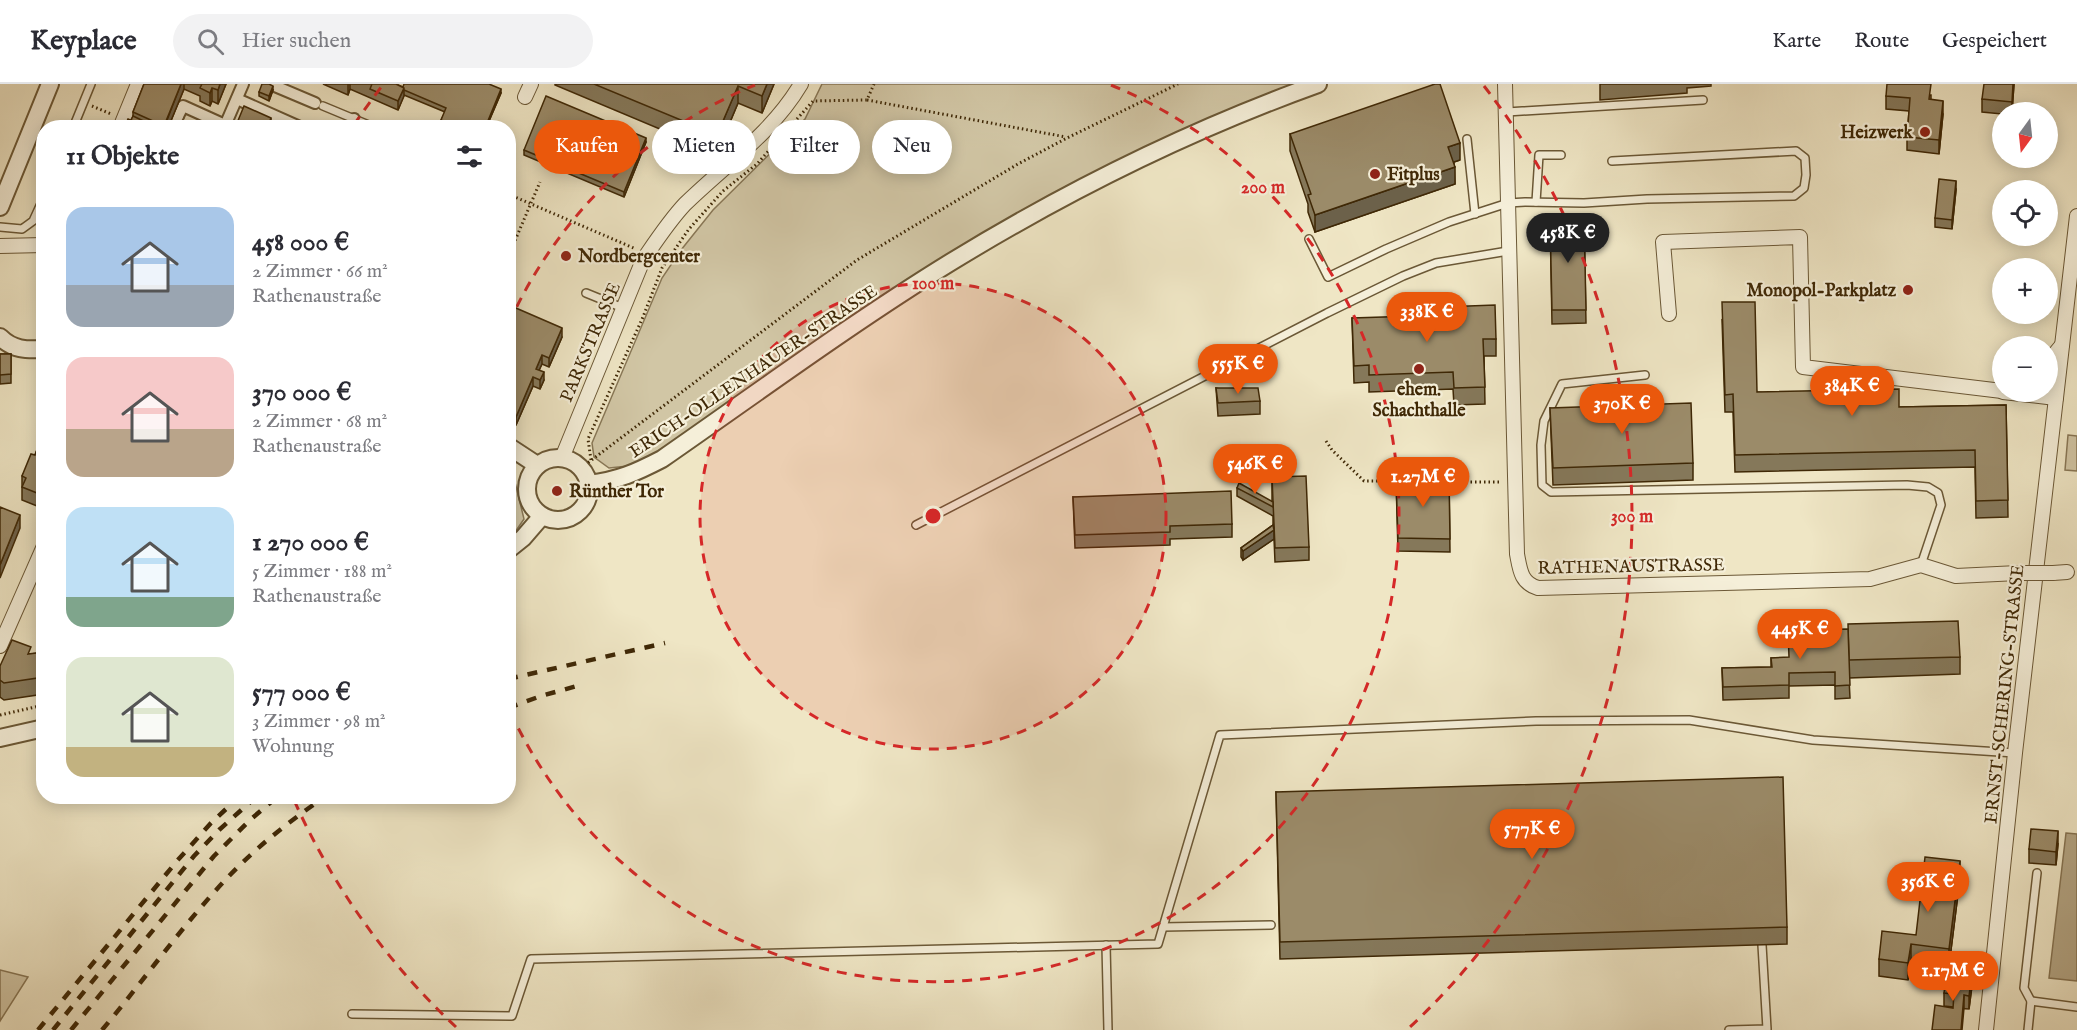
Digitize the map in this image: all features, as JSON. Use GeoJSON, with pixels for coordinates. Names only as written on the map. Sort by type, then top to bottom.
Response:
{"type":"FeatureCollection","features":[{"type":"Feature","properties":{"kind":"street"},"geometry":{"type":"LineString","coordinates":[[0,207],[50,84]]}},
{"type":"Feature","properties":{"kind":"street"},"geometry":{"type":"LineString","coordinates":[[124,120],[138,84]]}},
{"type":"Feature","properties":{"kind":"street"},"geometry":{"type":"LineString","coordinates":[[228,120],[243,84]]}},
{"type":"Feature","properties":{"kind":"street"},"geometry":{"type":"LineString","coordinates":[[270,84],[319,104]]}},
{"type":"Feature","properties":{"kind":"street"},"geometry":{"type":"LineString","coordinates":[[525,98],[531,84]]}},
{"type":"Feature","properties":{"kind":"street","name":"PARKSTRASSE"},"geometry":{"type":"LineString","coordinates":[[562,458],[643,261],[684,206],[774,121],[801,84]]}},
{"type":"Feature","properties":{"kind":"street","name":"ERICH-OLLENHAUER-STRASSE"},"geometry":{"type":"LineString","coordinates":[[589,484],[615,480],[662,459],[950,262],[1047,207],[1132,161],[1224,120],[1318,84]]}},
{"type":"Feature","properties":{"kind":"street","name":"RATHENAUSTRASSE"},"geometry":{"type":"LineString","coordinates":[[1505,84],[1517,554],[1521,573],[1527,584],[1538,588],[1870,579],[1921,565]]}},
{"type":"Feature","properties":{"kind":"street"},"geometry":{"type":"LineString","coordinates":[[237,99],[284,120]]}},
{"type":"Feature","properties":{"kind":"street"},"geometry":{"type":"LineString","coordinates":[[175,120],[183,106],[212,120]]}},
{"type":"Feature","properties":{"kind":"street","name":"ERNST-SCHERING-STRASSE"},"geometry":{"type":"LineString","coordinates":[[2058,380],[2077,216]]}},
{"type":"Feature","properties":{"kind":"street"},"geometry":{"type":"LineString","coordinates":[[1669,314],[1663,242],[1800,237],[1803,367],[1992,391]]}},
{"type":"Feature","properties":{"kind":"street"},"geometry":{"type":"LineString","coordinates":[[0,246],[36,245]]}},
{"type":"Feature","properties":{"kind":"street"},"geometry":{"type":"LineString","coordinates":[[0,339],[9,346],[36,349]]}},
{"type":"Feature","properties":{"kind":"street"},"geometry":{"type":"LineString","coordinates":[[2058,350],[2062,345]]}},
{"type":"Feature","properties":{"kind":"street","name":"ERNST-SCHERING-STRASSE"},"geometry":{"type":"LineString","coordinates":[[1986,1030],[2056,402]]}},
{"type":"Feature","properties":{"kind":"street"},"geometry":{"type":"LineString","coordinates":[[516,451],[537,465]]}},
{"type":"Feature","properties":{"kind":"street"},"geometry":{"type":"LineString","coordinates":[[562,458],[586,464],[589,484],[584,507],[575,515],[565,519],[553,520],[542,516],[527,498],[526,486],[529,475],[537,465],[548,459],[562,458]]}},
{"type":"Feature","properties":{"kind":"street"},"geometry":{"type":"LineString","coordinates":[[516,544],[542,516]]}},
{"type":"Feature","properties":{"kind":"street"},"geometry":{"type":"LineString","coordinates":[[0,646],[36,564]]}},
{"type":"Feature","properties":{"kind":"street"},"geometry":{"type":"LineString","coordinates":[[1921,565],[1956,576],[2066,572]]}},
{"type":"Feature","properties":{"kind":"street"},"geometry":{"type":"LineString","coordinates":[[0,738],[36,730]]}},
{"type":"Feature","properties":{"kind":"lane"},"geometry":{"type":"LineString","coordinates":[[77,120],[92,84]]}},
{"type":"Feature","properties":{"kind":"lane"},"geometry":{"type":"LineString","coordinates":[[1507,112],[1703,100]]}},
{"type":"Feature","properties":{"kind":"lane"},"geometry":{"type":"LineString","coordinates":[[319,104],[348,120]]}},
{"type":"Feature","properties":{"kind":"lane"},"geometry":{"type":"LineString","coordinates":[[1467,139],[1474,214]]}},
{"type":"Feature","properties":{"kind":"lane"},"geometry":{"type":"LineString","coordinates":[[1309,239],[1328,278],[1386,249],[1449,222],[1508,203],[1584,203],[1647,199],[1794,196],[1804,188],[1806,175],[1805,158],[1796,151],[1612,161]]}},
{"type":"Feature","properties":{"kind":"lane"},"geometry":{"type":"LineString","coordinates":[[1536,202],[1539,155],[1560,155]]}},
{"type":"Feature","properties":{"kind":"lane"},"geometry":{"type":"LineString","coordinates":[[0,227],[22,229],[33,221],[36,214]]}},
{"type":"Feature","properties":{"kind":"lane"},"geometry":{"type":"LineString","coordinates":[[916,525],[1318,317],[1403,276],[1436,263],[1508,250]]}},
{"type":"Feature","properties":{"kind":"lane"},"geometry":{"type":"LineString","coordinates":[[586,293],[623,308]]}},
{"type":"Feature","properties":{"kind":"lane"},"geometry":{"type":"LineString","coordinates":[[1644,375],[1562,384],[1544,421],[1541,445],[1542,485],[1551,492],[1907,485],[1928,487],[1938,493],[1941,505],[1921,565]]}},
{"type":"Feature","properties":{"kind":"lane"},"geometry":{"type":"LineString","coordinates":[[352,1014],[512,1016],[531,959],[1158,944],[1220,735],[1536,721],[1689,720],[1813,740],[2015,753]]}},
{"type":"Feature","properties":{"kind":"lane"},"geometry":{"type":"LineString","coordinates":[[2028,1030],[2031,1001],[2024,988],[2037,873]]}},
{"type":"Feature","properties":{"kind":"lane"},"geometry":{"type":"LineString","coordinates":[[1163,927],[1271,925]]}},
{"type":"Feature","properties":{"kind":"lane"},"geometry":{"type":"LineString","coordinates":[[1106,945],[1108,1030]]}},
{"type":"Feature","properties":{"kind":"lane"},"geometry":{"type":"LineString","coordinates":[[1729,1030],[1767,1029],[1762,945]]}},
{"type":"Feature","properties":{"kind":"lane"},"geometry":{"type":"LineString","coordinates":[[2031,1001],[2077,1007]]}},
{"type":"Feature","properties":{"kind":"path"},"geometry":{"type":"LineString","coordinates":[[867,100],[874,84]]}},
{"type":"Feature","properties":{"kind":"path"},"geometry":{"type":"LineString","coordinates":[[586,464],[857,260],[1018,164],[1178,84]]}},
{"type":"Feature","properties":{"kind":"path"},"geometry":{"type":"LineString","coordinates":[[586,464],[588,439],[662,268],[689,229],[723,191],[757,164],[813,101],[867,100],[1067,138]]}},
{"type":"Feature","properties":{"kind":"path"},"geometry":{"type":"LineString","coordinates":[[84,103],[115,120]]}},
{"type":"Feature","properties":{"kind":"path"},"geometry":{"type":"LineString","coordinates":[[516,239],[540,182]]}},
{"type":"Feature","properties":{"kind":"path"},"geometry":{"type":"LineString","coordinates":[[516,197],[635,248],[638,255]]}},
{"type":"Feature","properties":{"kind":"path"},"geometry":{"type":"LineString","coordinates":[[1326,441],[1332,450],[1364,481],[1399,481]]}},
{"type":"Feature","properties":{"kind":"path"},"geometry":{"type":"LineString","coordinates":[[1445,482],[1515,482]]}},
{"type":"Feature","properties":{"kind":"path"},"geometry":{"type":"LineString","coordinates":[[0,715],[36,707]]}},
{"type":"Feature","properties":{"kind":"shaded area"},"geometry":{"type":"Polygon","coordinates":[[[822,84],[1311,84],[1088,182],[656,457],[628,466],[609,468],[594,457],[592,443],[662,278],[713,210],[749,174],[756,174],[756,167],[768,156],[768,174],[860,174],[860,120],[805,119],[822,84]]]}},
{"type":"Feature","properties":{"kind":"shaded area"},"geometry":{"type":"Polygon","coordinates":[[[2068,435],[2077,436],[2077,471],[2065,470],[2068,435]]]}},
{"type":"Feature","properties":{"kind":"shaded area"},"geometry":{"type":"Polygon","coordinates":[[[516,486],[524,519],[516,531],[516,486]]]}},
{"type":"Feature","properties":{"kind":"shaded area"},"geometry":{"type":"Polygon","coordinates":[[[2066,833],[2077,834],[2077,981],[2049,978],[2066,833]]]}},
{"type":"Feature","properties":{"kind":"shaded area"},"geometry":{"type":"Polygon","coordinates":[[[0,970],[28,977],[0,1021],[0,970]]]}},
{"type":"Feature","properties":{"kind":"building"},"geometry":{"type":"Polygon","coordinates":[[[144,84],[181,84],[166,120],[151,120],[133,112],[144,84]]]}},
{"type":"Feature","properties":{"kind":"building"},"geometry":{"type":"Polygon","coordinates":[[[202,84],[220,84],[218,90],[212,88],[210,93],[200,88],[202,84]]]}},
{"type":"Feature","properties":{"kind":"building"},"geometry":{"type":"Polygon","coordinates":[[[262,84],[273,86],[269,96],[259,92],[262,84]]]}},
{"type":"Feature","properties":{"kind":"building"},"geometry":{"type":"Polygon","coordinates":[[[372,84],[396,84],[404,88],[398,101],[370,89],[372,84]]]}},
{"type":"Feature","properties":{"kind":"building"},"geometry":{"type":"Polygon","coordinates":[[[404,84],[489,84],[501,89],[488,120],[441,120],[446,108],[404,90],[404,84]]]}},
{"type":"Feature","properties":{"kind":"building"},"geometry":{"type":"Polygon","coordinates":[[[594,84],[767,84],[762,96],[738,86],[723,120],[681,120],[594,84]]]}},
{"type":"Feature","properties":{"kind":"building","name":"Fitplus"},"geometry":{"type":"Polygon","coordinates":[[[1440,84],[1460,143],[1448,147],[1455,167],[1315,215],[1308,195],[1311,194],[1290,134],[1440,84]]]}},
{"type":"Feature","properties":{"kind":"building","name":"Heizwerk"},"geometry":{"type":"Polygon","coordinates":[[[1887,84],[1931,84],[1929,99],[1943,101],[1939,140],[1907,137],[1910,98],[1886,96],[1887,84]]]}},
{"type":"Feature","properties":{"kind":"building"},"geometry":{"type":"Polygon","coordinates":[[[1984,84],[2013,84],[2012,102],[1982,99],[1984,84]]]}},
{"type":"Feature","properties":{"kind":"building"},"geometry":{"type":"Polygon","coordinates":[[[546,96],[603,120],[536,120],[546,96]]]}},
{"type":"Feature","properties":{"kind":"building"},"geometry":{"type":"Polygon","coordinates":[[[244,106],[271,118],[270,120],[238,120],[244,106]]]}},
{"type":"Feature","properties":{"kind":"building"},"geometry":{"type":"Polygon","coordinates":[[[534,125],[534,154],[524,150],[534,125]]]}},
{"type":"Feature","properties":{"kind":"building"},"geometry":{"type":"Polygon","coordinates":[[[640,135],[646,138],[640,153],[640,135]]]}},
{"type":"Feature","properties":{"kind":"building"},"geometry":{"type":"Polygon","coordinates":[[[581,174],[631,174],[624,192],[581,174]]]}},
{"type":"Feature","properties":{"kind":"building"},"geometry":{"type":"Polygon","coordinates":[[[1939,179],[1956,181],[1952,220],[1935,218],[1939,179]]]}},
{"type":"Feature","properties":{"kind":"building"},"geometry":{"type":"Polygon","coordinates":[[[1584,217],[1586,310],[1552,310],[1550,218],[1584,217]]]}},
{"type":"Feature","properties":{"kind":"building"},"geometry":{"type":"Polygon","coordinates":[[[1722,302],[1755,302],[1757,392],[1899,389],[1899,407],[2006,405],[2008,500],[1976,501],[1975,450],[1735,455],[1733,394],[1725,395],[1722,302]]]}},
{"type":"Feature","properties":{"kind":"building","name":"ehem. Schachthalle"},"geometry":{"type":"Polygon","coordinates":[[[1495,305],[1496,339],[1483,339],[1485,387],[1454,388],[1453,372],[1369,375],[1369,365],[1354,366],[1352,318],[1415,316],[1415,308],[1495,305]]]}},
{"type":"Feature","properties":{"kind":"building"},"geometry":{"type":"Polygon","coordinates":[[[516,308],[562,328],[549,358],[542,355],[536,369],[544,372],[540,380],[533,377],[516,417],[516,308]]]}},
{"type":"Feature","properties":{"kind":"building"},"geometry":{"type":"Polygon","coordinates":[[[0,354],[11,354],[11,374],[0,375],[0,354]]]}},
{"type":"Feature","properties":{"kind":"building"},"geometry":{"type":"Polygon","coordinates":[[[1216,388],[1258,388],[1260,401],[1218,403],[1216,388]]]}},
{"type":"Feature","properties":{"kind":"building"},"geometry":{"type":"Polygon","coordinates":[[[1691,403],[1693,463],[1553,468],[1550,408],[1691,403]]]}},
{"type":"Feature","properties":{"kind":"building"},"geometry":{"type":"Polygon","coordinates":[[[36,452],[36,493],[22,487],[26,478],[22,476],[31,454],[35,455],[36,452]]]}},
{"type":"Feature","properties":{"kind":"building"},"geometry":{"type":"Polygon","coordinates":[[[1306,476],[1309,547],[1275,548],[1272,477],[1306,476]]]}},
{"type":"Feature","properties":{"kind":"building"},"geometry":{"type":"Polygon","coordinates":[[[1449,477],[1450,539],[1398,538],[1396,479],[1449,477]]]}},
{"type":"Feature","properties":{"kind":"building"},"geometry":{"type":"Polygon","coordinates":[[[1239,483],[1273,502],[1273,507],[1237,488],[1239,483]]]}},
{"type":"Feature","properties":{"kind":"building"},"geometry":{"type":"Polygon","coordinates":[[[1231,491],[1232,524],[1170,526],[1170,532],[1075,535],[1073,497],[1231,491]]]}},
{"type":"Feature","properties":{"kind":"building"},"geometry":{"type":"Polygon","coordinates":[[[0,507],[20,515],[0,565],[0,507]]]}},
{"type":"Feature","properties":{"kind":"building"},"geometry":{"type":"Polygon","coordinates":[[[1273,525],[1274,530],[1243,551],[1241,548],[1273,525]]]}},
{"type":"Feature","properties":{"kind":"building"},"geometry":{"type":"Polygon","coordinates":[[[1958,621],[1960,657],[1849,660],[1848,624],[1958,621]]]}},
{"type":"Feature","properties":{"kind":"building"},"geometry":{"type":"Polygon","coordinates":[[[1848,629],[1850,685],[1835,686],[1835,672],[1789,673],[1789,685],[1723,687],[1722,668],[1772,667],[1771,658],[1789,657],[1788,630],[1848,629]]]}},
{"type":"Feature","properties":{"kind":"building"},"geometry":{"type":"Polygon","coordinates":[[[12,640],[31,647],[28,654],[36,653],[36,678],[4,683],[0,680],[0,666],[12,640]]]}},
{"type":"Feature","properties":{"kind":"building"},"geometry":{"type":"Polygon","coordinates":[[[1783,777],[1787,927],[1280,942],[1276,792],[1783,777]]]}},
{"type":"Feature","properties":{"kind":"building"},"geometry":{"type":"Polygon","coordinates":[[[2031,829],[2058,831],[2056,852],[2029,849],[2031,829]]]}},
{"type":"Feature","properties":{"kind":"building"},"geometry":{"type":"Polygon","coordinates":[[[1925,857],[1960,861],[1949,949],[1911,944],[1908,963],[1879,959],[1882,931],[1916,935],[1925,857]]]}},
{"type":"Feature","properties":{"kind":"building"},"geometry":{"type":"Polygon","coordinates":[[[1947,970],[1972,973],[1969,996],[1964,995],[1961,1030],[1932,1030],[1935,1005],[1953,1008],[1954,994],[1944,993],[1947,970]]]}},
{"type":"Feature","properties":{"kind":"railway"},"geometry":{"type":"LineString","coordinates":[[516,677],[665,643]]}},
{"type":"Feature","properties":{"kind":"railway"},"geometry":{"type":"LineString","coordinates":[[516,705],[584,684]]}},
{"type":"Feature","properties":{"kind":"railway"},"geometry":{"type":"LineString","coordinates":[[38,1030],[177,861],[231,804]]}},
{"type":"Feature","properties":{"kind":"railway"},"geometry":{"type":"LineString","coordinates":[[53,1030],[194,856],[248,804]]}},
{"type":"Feature","properties":{"kind":"railway"},"geometry":{"type":"LineString","coordinates":[[71,1030],[214,856],[269,804]]}},
{"type":"Feature","properties":{"kind":"railway"},"geometry":{"type":"LineString","coordinates":[[102,1030],[213,893],[252,853],[314,804]]}},
{"type":"Feature","properties":{"kind":"place","name":"Heizwerk"},"geometry":{"type":"Point","coordinates":[1925,132]}},
{"type":"Feature","properties":{"kind":"place","name":"Fitplus"},"geometry":{"type":"Point","coordinates":[1375,174]}},
{"type":"Feature","properties":{"kind":"place","name":"Nordbergcenter"},"geometry":{"type":"Point","coordinates":[566,256]}},
{"type":"Feature","properties":{"kind":"place","name":"Monopol-Parkplatz"},"geometry":{"type":"Point","coordinates":[1908,290]}},
{"type":"Feature","properties":{"kind":"place","name":"ehem. Schachthalle"},"geometry":{"type":"Point","coordinates":[1419,369]}},
{"type":"Feature","properties":{"kind":"place","name":"Rünther Tor"},"geometry":{"type":"Point","coordinates":[557,491]}}]}
